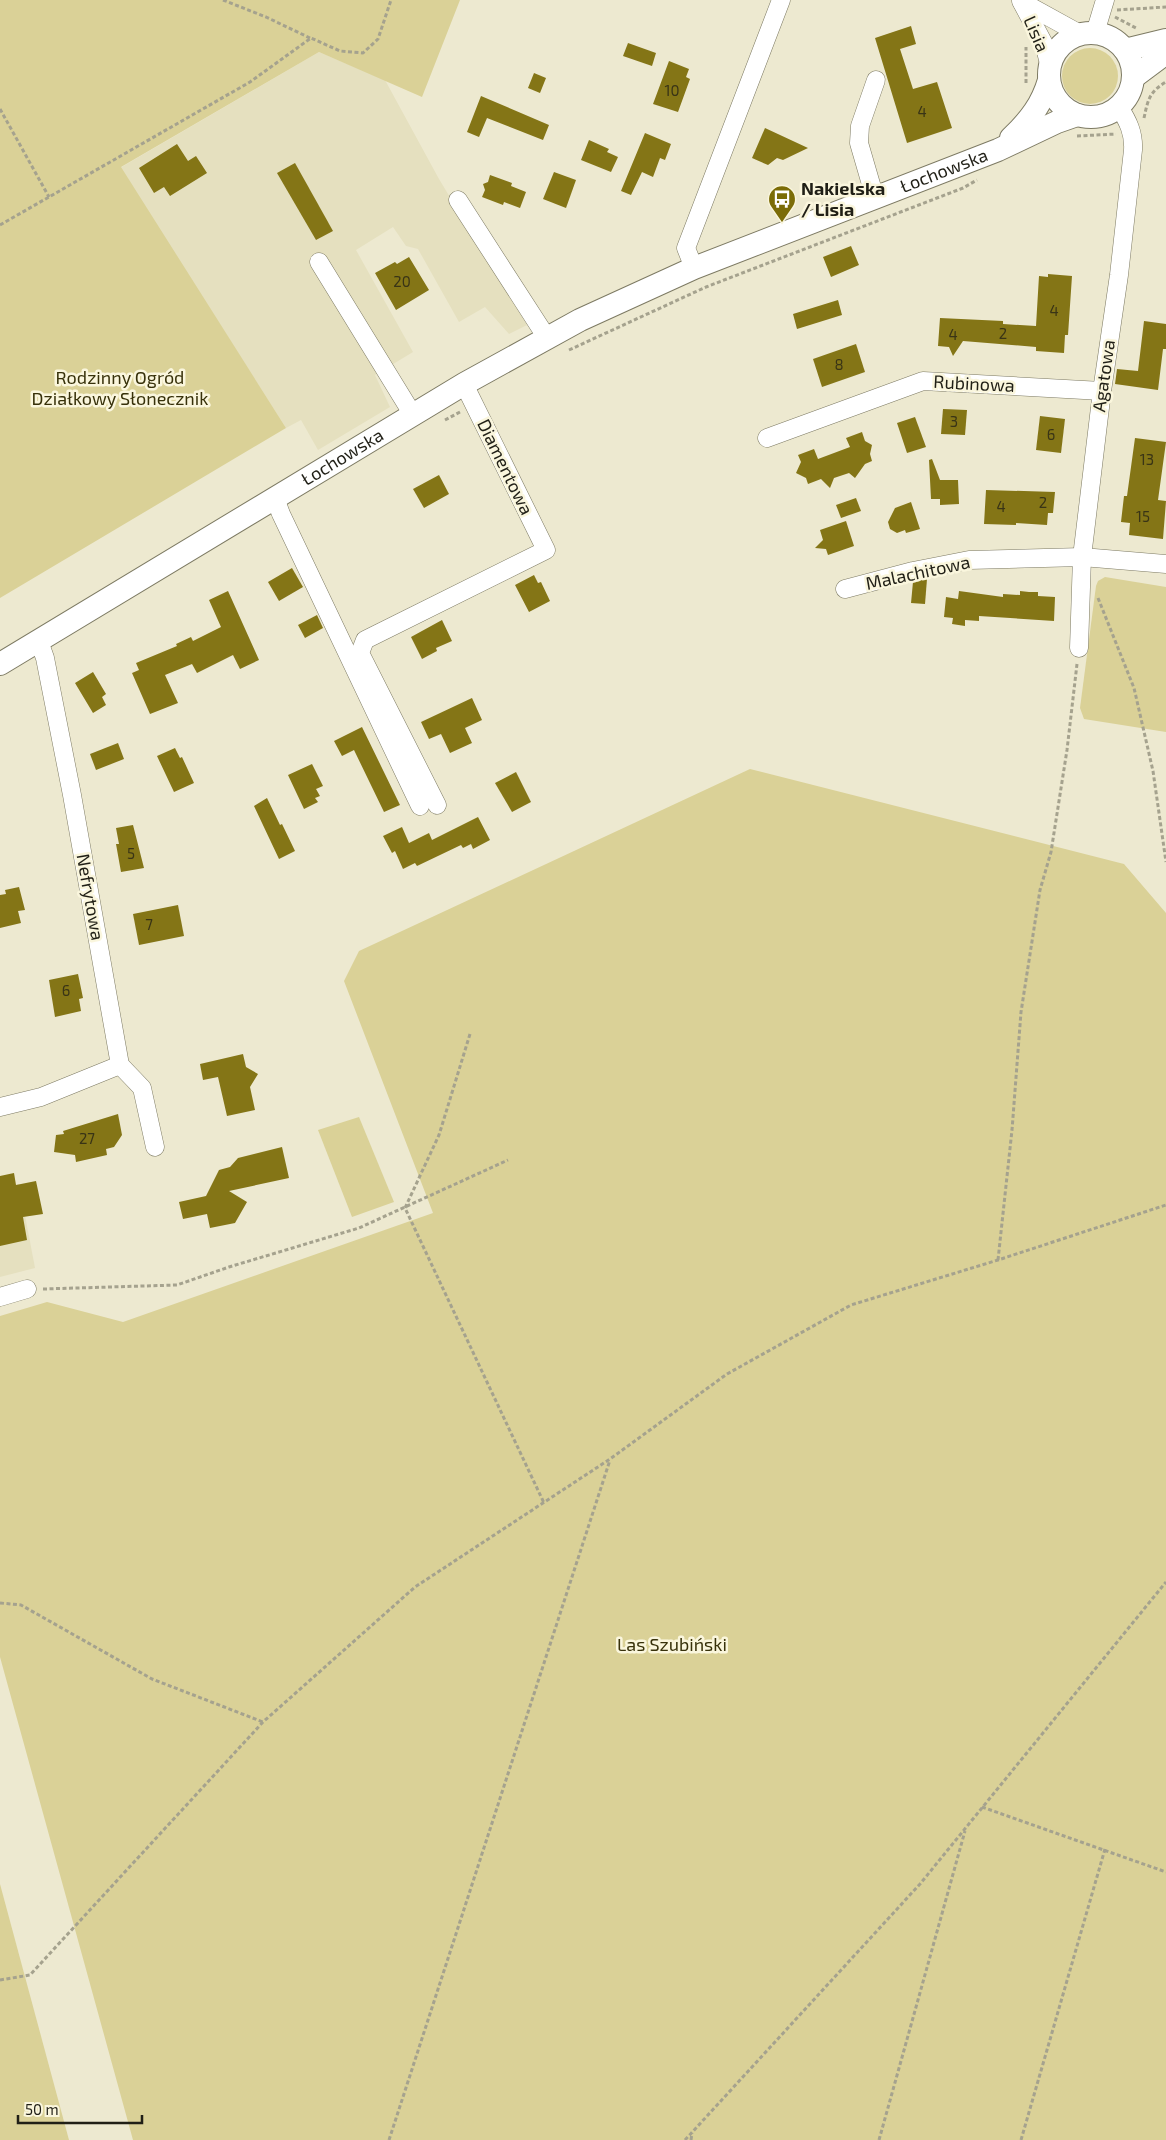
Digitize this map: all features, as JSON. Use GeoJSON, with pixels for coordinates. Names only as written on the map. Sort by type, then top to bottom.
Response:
{"type":"FeatureCollection","features":[{"type":"Feature","properties":{"kind":"main road"},"geometry":{"type":"LineString","coordinates":[[1088,34],[1113,39],[1126,50],[1133,67],[1134,77],[1128,96],[1119,108],[1099,117],[1088,117],[1075,126],[1052,91],[1049,73],[1053,56],[1060,46],[1070,38],[1088,34]]}},
{"type":"Feature","properties":{"kind":"main road"},"geometry":{"type":"LineString","coordinates":[[1126,50],[1166,40]]}},
{"type":"Feature","properties":{"kind":"main road"},"geometry":{"type":"LineString","coordinates":[[1134,77],[1166,53]]}},
{"type":"Feature","properties":{"kind":"main road","name":"Łochowska"},"geometry":{"type":"LineString","coordinates":[[998,150],[1035,112],[1045,94],[1049,73]]}},
{"type":"Feature","properties":{"kind":"main road","name":"Łochowska"},"geometry":{"type":"LineString","coordinates":[[0,664],[464,384],[555,345],[580,320],[694,268],[998,150],[1057,122],[1075,126]]}},
{"type":"Feature","properties":{"kind":"street"},"geometry":{"type":"LineString","coordinates":[[694,268],[686,248],[781,0]]}},
{"type":"Feature","properties":{"kind":"street","name":"Lisia"},"geometry":{"type":"LineString","coordinates":[[1020,1],[1088,34]]}},
{"type":"Feature","properties":{"kind":"street","name":"Lisia"},"geometry":{"type":"LineString","coordinates":[[1020,1],[1044,44],[1049,73]]}},
{"type":"Feature","properties":{"kind":"street"},"geometry":{"type":"LineString","coordinates":[[1088,34],[1103,5]]}},
{"type":"Feature","properties":{"kind":"street"},"geometry":{"type":"LineString","coordinates":[[875,198],[859,143],[860,126],[876,80]]}},
{"type":"Feature","properties":{"kind":"street","name":"Agatowa"},"geometry":{"type":"LineString","coordinates":[[1079,648],[1082,557],[1102,391],[1119,275],[1133,150],[1129,123],[1119,108]]}},
{"type":"Feature","properties":{"kind":"street"},"geometry":{"type":"LineString","coordinates":[[458,200],[555,345]]}},
{"type":"Feature","properties":{"kind":"street"},"geometry":{"type":"LineString","coordinates":[[319,262],[413,415]]}},
{"type":"Feature","properties":{"kind":"street","name":"Rubinowa"},"geometry":{"type":"LineString","coordinates":[[767,438],[923,382],[1102,391]]}},
{"type":"Feature","properties":{"kind":"street","name":"Diamentowa"},"geometry":{"type":"LineString","coordinates":[[275,498],[281,514],[428,805],[360,653],[365,640],[546,550],[464,384]]}},
{"type":"Feature","properties":{"kind":"street","name":"Malachitowa"},"geometry":{"type":"LineString","coordinates":[[846,589],[913,571],[969,560],[1082,557],[1166,564]]}},
{"type":"Feature","properties":{"kind":"street","name":"Nefrytowa"},"geometry":{"type":"LineString","coordinates":[[39,641],[45,658],[72,796],[120,1065]]}},
{"type":"Feature","properties":{"kind":"street"},"geometry":{"type":"LineString","coordinates":[[0,1106],[41,1096],[120,1065],[142,1088],[155,1147]]}},
{"type":"Feature","properties":{"kind":"street"},"geometry":{"type":"LineString","coordinates":[[0,1297],[27,1289]]}},
{"type":"Feature","properties":{"kind":"path"},"geometry":{"type":"LineString","coordinates":[[222,0],[266,17],[340,51],[363,53],[378,39],[391,0]]}},
{"type":"Feature","properties":{"kind":"path"},"geometry":{"type":"LineString","coordinates":[[1103,5],[1166,7]]}},
{"type":"Feature","properties":{"kind":"path"},"geometry":{"type":"LineString","coordinates":[[0,225],[250,82],[311,38]]}},
{"type":"Feature","properties":{"kind":"path"},"geometry":{"type":"LineString","coordinates":[[1075,126],[1131,133],[1142,125],[1150,94],[1166,82]]}},
{"type":"Feature","properties":{"kind":"path"},"geometry":{"type":"LineString","coordinates":[[0,109],[49,197]]}},
{"type":"Feature","properties":{"kind":"path"},"geometry":{"type":"LineString","coordinates":[[555,345],[963,188],[983,177]]}},
{"type":"Feature","properties":{"kind":"path"},"geometry":{"type":"LineString","coordinates":[[442,422],[473,404]]}},
{"type":"Feature","properties":{"kind":"path"},"geometry":{"type":"LineString","coordinates":[[1095,590],[1134,688],[1153,771],[1166,862]]}},
{"type":"Feature","properties":{"kind":"path"},"geometry":{"type":"LineString","coordinates":[[998,1260],[1012,1130],[1021,1012],[1040,890],[1051,852],[1079,648]]}},
{"type":"Feature","properties":{"kind":"path"},"geometry":{"type":"LineString","coordinates":[[405,1208],[439,1135],[470,1034]]}},
{"type":"Feature","properties":{"kind":"path"},"geometry":{"type":"LineString","coordinates":[[27,1289],[177,1285],[229,1267],[360,1228],[508,1160]]}},
{"type":"Feature","properties":{"kind":"path"},"geometry":{"type":"LineString","coordinates":[[0,1980],[30,1975],[263,1722],[415,1586],[610,1459],[727,1374],[851,1305],[998,1260],[1166,1205]]}},
{"type":"Feature","properties":{"kind":"path"},"geometry":{"type":"LineString","coordinates":[[405,1208],[544,1503]]}},
{"type":"Feature","properties":{"kind":"path"},"geometry":{"type":"LineString","coordinates":[[388,2140],[610,1459]]}},
{"type":"Feature","properties":{"kind":"path"},"geometry":{"type":"LineString","coordinates":[[685,2140],[920,1884],[1166,1582]]}},
{"type":"Feature","properties":{"kind":"path"},"geometry":{"type":"LineString","coordinates":[[0,1603],[21,1605],[152,1679],[263,1722]]}},
{"type":"Feature","properties":{"kind":"path"},"geometry":{"type":"LineString","coordinates":[[982,1807],[1166,1872]]}},
{"type":"Feature","properties":{"kind":"path"},"geometry":{"type":"LineString","coordinates":[[879,2140],[965,1828]]}},
{"type":"Feature","properties":{"kind":"path"},"geometry":{"type":"LineString","coordinates":[[1021,2140],[1105,1849]]}},
{"type":"Feature","properties":{"kind":"path"},"geometry":{"type":"LineString","coordinates":[[691,2140],[692,2132]]}},
{"type":"Feature","properties":{"kind":"shaded area"},"geometry":{"type":"Polygon","coordinates":[[[319,52],[385,80],[439,179],[527,325],[509,334],[485,307],[459,322],[418,249],[406,246],[393,227],[356,250],[413,352],[375,375],[390,407],[318,450],[301,420],[286,428],[120,168],[319,52]]]}},
{"type":"Feature","properties":{"kind":"shaded area"},"geometry":{"type":"Polygon","coordinates":[[[19,1184],[35,1268],[0,1277],[0,1188],[19,1184]]]}},
{"type":"Feature","properties":{"kind":"green space","name":"Rodzinny Ogród Działkowy Słonecznik"},"geometry":{"type":"Polygon","coordinates":[[[0,0],[460,0],[422,97],[319,52],[121,167],[286,428],[0,598],[0,0]]]}},
{"type":"Feature","properties":{"kind":"green space"},"geometry":{"type":"Polygon","coordinates":[[[1090,48],[1101,50],[1110,56],[1116,65],[1118,76],[1116,87],[1110,96],[1101,102],[1090,104],[1079,102],[1070,96],[1064,87],[1062,76],[1064,65],[1070,56],[1079,50],[1090,48]]]}},
{"type":"Feature","properties":{"kind":"green space"},"geometry":{"type":"Polygon","coordinates":[[[1105,577],[1166,587],[1166,732],[1084,719],[1080,708],[1096,586],[1098,581],[1105,577]]]}},
{"type":"Feature","properties":{"kind":"green space","name":"Las Szubiński"},"geometry":{"type":"Polygon","coordinates":[[[750,769],[1124,864],[1166,913],[1166,2140],[133,2140],[0,1657],[0,1316],[47,1302],[123,1322],[433,1213],[344,981],[359,951],[750,769]]]}},
{"type":"Feature","properties":{"kind":"green space"},"geometry":{"type":"Polygon","coordinates":[[[359,1117],[394,1202],[352,1217],[318,1130],[359,1117]]]}},
{"type":"Feature","properties":{"kind":"green space"},"geometry":{"type":"Polygon","coordinates":[[[0,1884],[69,2140],[0,2140],[0,1884]]]}},
{"type":"Feature","properties":{"kind":"building"},"geometry":{"type":"Polygon","coordinates":[[[911,26],[916,44],[900,49],[913,89],[937,82],[952,128],[907,143],[875,38],[911,26]]]}},
{"type":"Feature","properties":{"kind":"building"},"geometry":{"type":"Polygon","coordinates":[[[628,43],[656,53],[652,66],[623,56],[628,43]]]}},
{"type":"Feature","properties":{"kind":"building"},"geometry":{"type":"Polygon","coordinates":[[[669,61],[689,69],[686,77],[690,79],[678,112],[653,104],[669,61]]]}},
{"type":"Feature","properties":{"kind":"building"},"geometry":{"type":"Polygon","coordinates":[[[534,73],[546,78],[540,93],[528,88],[534,73]]]}},
{"type":"Feature","properties":{"kind":"building"},"geometry":{"type":"Polygon","coordinates":[[[481,96],[549,125],[543,140],[487,118],[479,137],[467,132],[481,96]]]}},
{"type":"Feature","properties":{"kind":"building"},"geometry":{"type":"Polygon","coordinates":[[[765,128],[808,148],[783,160],[777,158],[768,165],[752,158],[765,128]]]}},
{"type":"Feature","properties":{"kind":"building"},"geometry":{"type":"Polygon","coordinates":[[[645,133],[671,144],[665,160],[660,158],[653,177],[642,172],[631,195],[621,191],[645,133]]]}},
{"type":"Feature","properties":{"kind":"building"},"geometry":{"type":"Polygon","coordinates":[[[589,140],[609,149],[607,152],[618,157],[611,172],[581,160],[589,140]]]}},
{"type":"Feature","properties":{"kind":"building"},"geometry":{"type":"Polygon","coordinates":[[[177,144],[188,161],[196,156],[207,173],[170,196],[164,187],[154,193],[139,168],[177,144]]]}},
{"type":"Feature","properties":{"kind":"building"},"geometry":{"type":"Polygon","coordinates":[[[295,163],[333,231],[316,240],[277,173],[295,163]]]}},
{"type":"Feature","properties":{"kind":"building"},"geometry":{"type":"Polygon","coordinates":[[[554,172],[576,180],[566,208],[543,199],[554,172]]]}},
{"type":"Feature","properties":{"kind":"building"},"geometry":{"type":"Polygon","coordinates":[[[490,175],[512,183],[511,186],[526,192],[520,208],[504,202],[503,205],[482,197],[485,190],[483,184],[488,182],[490,175]]]}},
{"type":"Feature","properties":{"kind":"building"},"geometry":{"type":"Polygon","coordinates":[[[851,246],[859,265],[831,277],[823,257],[851,246]]]}},
{"type":"Feature","properties":{"kind":"building"},"geometry":{"type":"Polygon","coordinates":[[[409,257],[429,290],[396,310],[375,273],[409,257]]]}},
{"type":"Feature","properties":{"kind":"building"},"geometry":{"type":"Polygon","coordinates":[[[1048,274],[1072,276],[1068,335],[1065,335],[1064,353],[1036,351],[1036,347],[963,341],[953,356],[949,347],[938,346],[940,318],[1003,321],[1003,324],[1036,326],[1039,276],[1048,277],[1048,274]]]}},
{"type":"Feature","properties":{"kind":"building"},"geometry":{"type":"Polygon","coordinates":[[[838,300],[842,315],[797,329],[793,314],[838,300]]]}},
{"type":"Feature","properties":{"kind":"building"},"geometry":{"type":"Polygon","coordinates":[[[1144,321],[1166,324],[1166,349],[1163,349],[1158,390],[1115,384],[1117,369],[1138,371],[1144,321]]]}},
{"type":"Feature","properties":{"kind":"building"},"geometry":{"type":"Polygon","coordinates":[[[856,344],[865,372],[822,387],[813,359],[856,344]]]}},
{"type":"Feature","properties":{"kind":"building"},"geometry":{"type":"Polygon","coordinates":[[[943,409],[967,410],[965,435],[941,434],[943,409]]]}},
{"type":"Feature","properties":{"kind":"building"},"geometry":{"type":"Polygon","coordinates":[[[1040,416],[1065,419],[1061,453],[1036,450],[1040,416]]]}},
{"type":"Feature","properties":{"kind":"building"},"geometry":{"type":"Polygon","coordinates":[[[915,417],[926,447],[907,453],[897,423],[915,417]]]}},
{"type":"Feature","properties":{"kind":"building"},"geometry":{"type":"Polygon","coordinates":[[[862,432],[865,441],[872,445],[870,454],[872,461],[865,464],[855,478],[849,473],[834,478],[830,488],[821,479],[808,484],[806,478],[796,473],[801,462],[798,455],[814,449],[818,459],[850,447],[846,438],[862,432]]]}},
{"type":"Feature","properties":{"kind":"building"},"geometry":{"type":"Polygon","coordinates":[[[1135,438],[1166,442],[1158,500],[1166,501],[1163,539],[1129,535],[1130,523],[1121,522],[1124,496],[1127,496],[1135,438]]]}},
{"type":"Feature","properties":{"kind":"building"},"geometry":{"type":"Polygon","coordinates":[[[932,459],[940,480],[958,480],[959,504],[940,505],[940,499],[931,499],[929,460],[932,459]]]}},
{"type":"Feature","properties":{"kind":"building"},"geometry":{"type":"Polygon","coordinates":[[[439,475],[449,494],[424,508],[413,489],[439,475]]]}},
{"type":"Feature","properties":{"kind":"building"},"geometry":{"type":"Polygon","coordinates":[[[986,490],[1055,492],[1053,513],[1048,513],[1047,525],[1016,523],[1016,525],[984,524],[986,490]]]}},
{"type":"Feature","properties":{"kind":"building"},"geometry":{"type":"Polygon","coordinates":[[[856,498],[861,511],[841,518],[836,505],[856,498]]]}},
{"type":"Feature","properties":{"kind":"building"},"geometry":{"type":"Polygon","coordinates":[[[911,502],[920,529],[906,533],[905,530],[897,533],[890,529],[888,522],[895,508],[911,502]]]}},
{"type":"Feature","properties":{"kind":"building"},"geometry":{"type":"Polygon","coordinates":[[[846,521],[854,546],[828,555],[826,549],[815,548],[823,540],[820,530],[846,521]]]}},
{"type":"Feature","properties":{"kind":"building"},"geometry":{"type":"Polygon","coordinates":[[[292,568],[303,587],[279,601],[268,582],[292,568]]]}},
{"type":"Feature","properties":{"kind":"building"},"geometry":{"type":"Polygon","coordinates":[[[534,575],[538,583],[541,582],[550,601],[529,612],[515,585],[534,575]]]}},
{"type":"Feature","properties":{"kind":"building"},"geometry":{"type":"Polygon","coordinates":[[[927,579],[925,604],[911,603],[913,582],[927,579]]]}},
{"type":"Feature","properties":{"kind":"building"},"geometry":{"type":"Polygon","coordinates":[[[228,591],[259,660],[240,669],[233,655],[197,673],[192,664],[165,675],[178,703],[150,714],[132,673],[139,670],[136,663],[177,646],[176,644],[191,637],[193,641],[221,627],[209,600],[228,591]]]}},
{"type":"Feature","properties":{"kind":"building"},"geometry":{"type":"Polygon","coordinates":[[[959,591],[1003,597],[1003,594],[1020,595],[1020,591],[1038,592],[1038,596],[1055,597],[1054,621],[979,616],[979,621],[965,620],[965,626],[952,624],[953,618],[944,617],[946,597],[958,599],[959,591]]]}},
{"type":"Feature","properties":{"kind":"building"},"geometry":{"type":"Polygon","coordinates":[[[317,615],[323,628],[305,638],[298,625],[317,615]]]}},
{"type":"Feature","properties":{"kind":"building"},"geometry":{"type":"Polygon","coordinates":[[[442,620],[452,641],[436,648],[437,651],[422,659],[411,637],[442,620]]]}},
{"type":"Feature","properties":{"kind":"building"},"geometry":{"type":"Polygon","coordinates":[[[93,672],[106,694],[102,697],[106,705],[93,713],[75,683],[93,672]]]}},
{"type":"Feature","properties":{"kind":"building"},"geometry":{"type":"Polygon","coordinates":[[[472,698],[482,720],[465,728],[472,743],[450,753],[441,734],[429,739],[421,722],[472,698]]]}},
{"type":"Feature","properties":{"kind":"building"},"geometry":{"type":"Polygon","coordinates":[[[362,727],[400,805],[384,812],[354,750],[342,756],[334,741],[362,727]]]}},
{"type":"Feature","properties":{"kind":"building"},"geometry":{"type":"Polygon","coordinates":[[[118,743],[124,759],[96,770],[90,754],[118,743]]]}},
{"type":"Feature","properties":{"kind":"building"},"geometry":{"type":"Polygon","coordinates":[[[175,748],[180,758],[182,757],[194,783],[174,792],[157,756],[175,748]]]}},
{"type":"Feature","properties":{"kind":"building"},"geometry":{"type":"Polygon","coordinates":[[[312,764],[323,786],[316,789],[320,796],[315,798],[318,802],[304,809],[288,775],[312,764]]]}},
{"type":"Feature","properties":{"kind":"building"},"geometry":{"type":"Polygon","coordinates":[[[516,772],[531,802],[512,812],[495,783],[516,772]]]}},
{"type":"Feature","properties":{"kind":"building"},"geometry":{"type":"Polygon","coordinates":[[[267,798],[295,851],[279,859],[254,806],[267,798]]]}},
{"type":"Feature","properties":{"kind":"building"},"geometry":{"type":"Polygon","coordinates":[[[478,817],[490,840],[473,849],[471,844],[463,848],[461,845],[417,866],[415,863],[403,869],[395,851],[392,853],[383,836],[402,827],[409,843],[429,833],[432,840],[478,817]]]}},
{"type":"Feature","properties":{"kind":"building"},"geometry":{"type":"Polygon","coordinates":[[[133,825],[144,868],[121,872],[116,844],[119,844],[116,828],[133,825]]]}},
{"type":"Feature","properties":{"kind":"building"},"geometry":{"type":"Polygon","coordinates":[[[19,887],[25,910],[18,911],[21,923],[0,928],[0,895],[6,894],[5,890],[19,887]]]}},
{"type":"Feature","properties":{"kind":"building"},"geometry":{"type":"Polygon","coordinates":[[[178,905],[184,936],[139,945],[133,914],[178,905]]]}},
{"type":"Feature","properties":{"kind":"building"},"geometry":{"type":"Polygon","coordinates":[[[78,974],[83,998],[79,999],[81,1011],[55,1017],[49,980],[78,974]]]}},
{"type":"Feature","properties":{"kind":"building"},"geometry":{"type":"Polygon","coordinates":[[[243,1054],[246,1067],[258,1074],[250,1087],[255,1110],[227,1116],[218,1077],[203,1080],[200,1064],[243,1054]]]}},
{"type":"Feature","properties":{"kind":"building"},"geometry":{"type":"Polygon","coordinates":[[[118,1114],[122,1135],[114,1147],[106,1149],[107,1155],[76,1162],[75,1155],[54,1152],[56,1135],[64,1134],[63,1131],[118,1114]]]}},
{"type":"Feature","properties":{"kind":"building"},"geometry":{"type":"Polygon","coordinates":[[[282,1147],[289,1178],[229,1191],[247,1202],[235,1223],[210,1228],[207,1214],[183,1219],[179,1202],[206,1196],[219,1170],[230,1167],[238,1158],[282,1147]]]}},
{"type":"Feature","properties":{"kind":"building"},"geometry":{"type":"Polygon","coordinates":[[[14,1173],[16,1185],[36,1181],[43,1214],[23,1217],[27,1240],[0,1246],[0,1176],[14,1173]]]}},
{"type":"Feature","properties":{"kind":"place","name":"Nakielska / Lisia"},"geometry":{"type":"Point","coordinates":[782,223]}}]}
